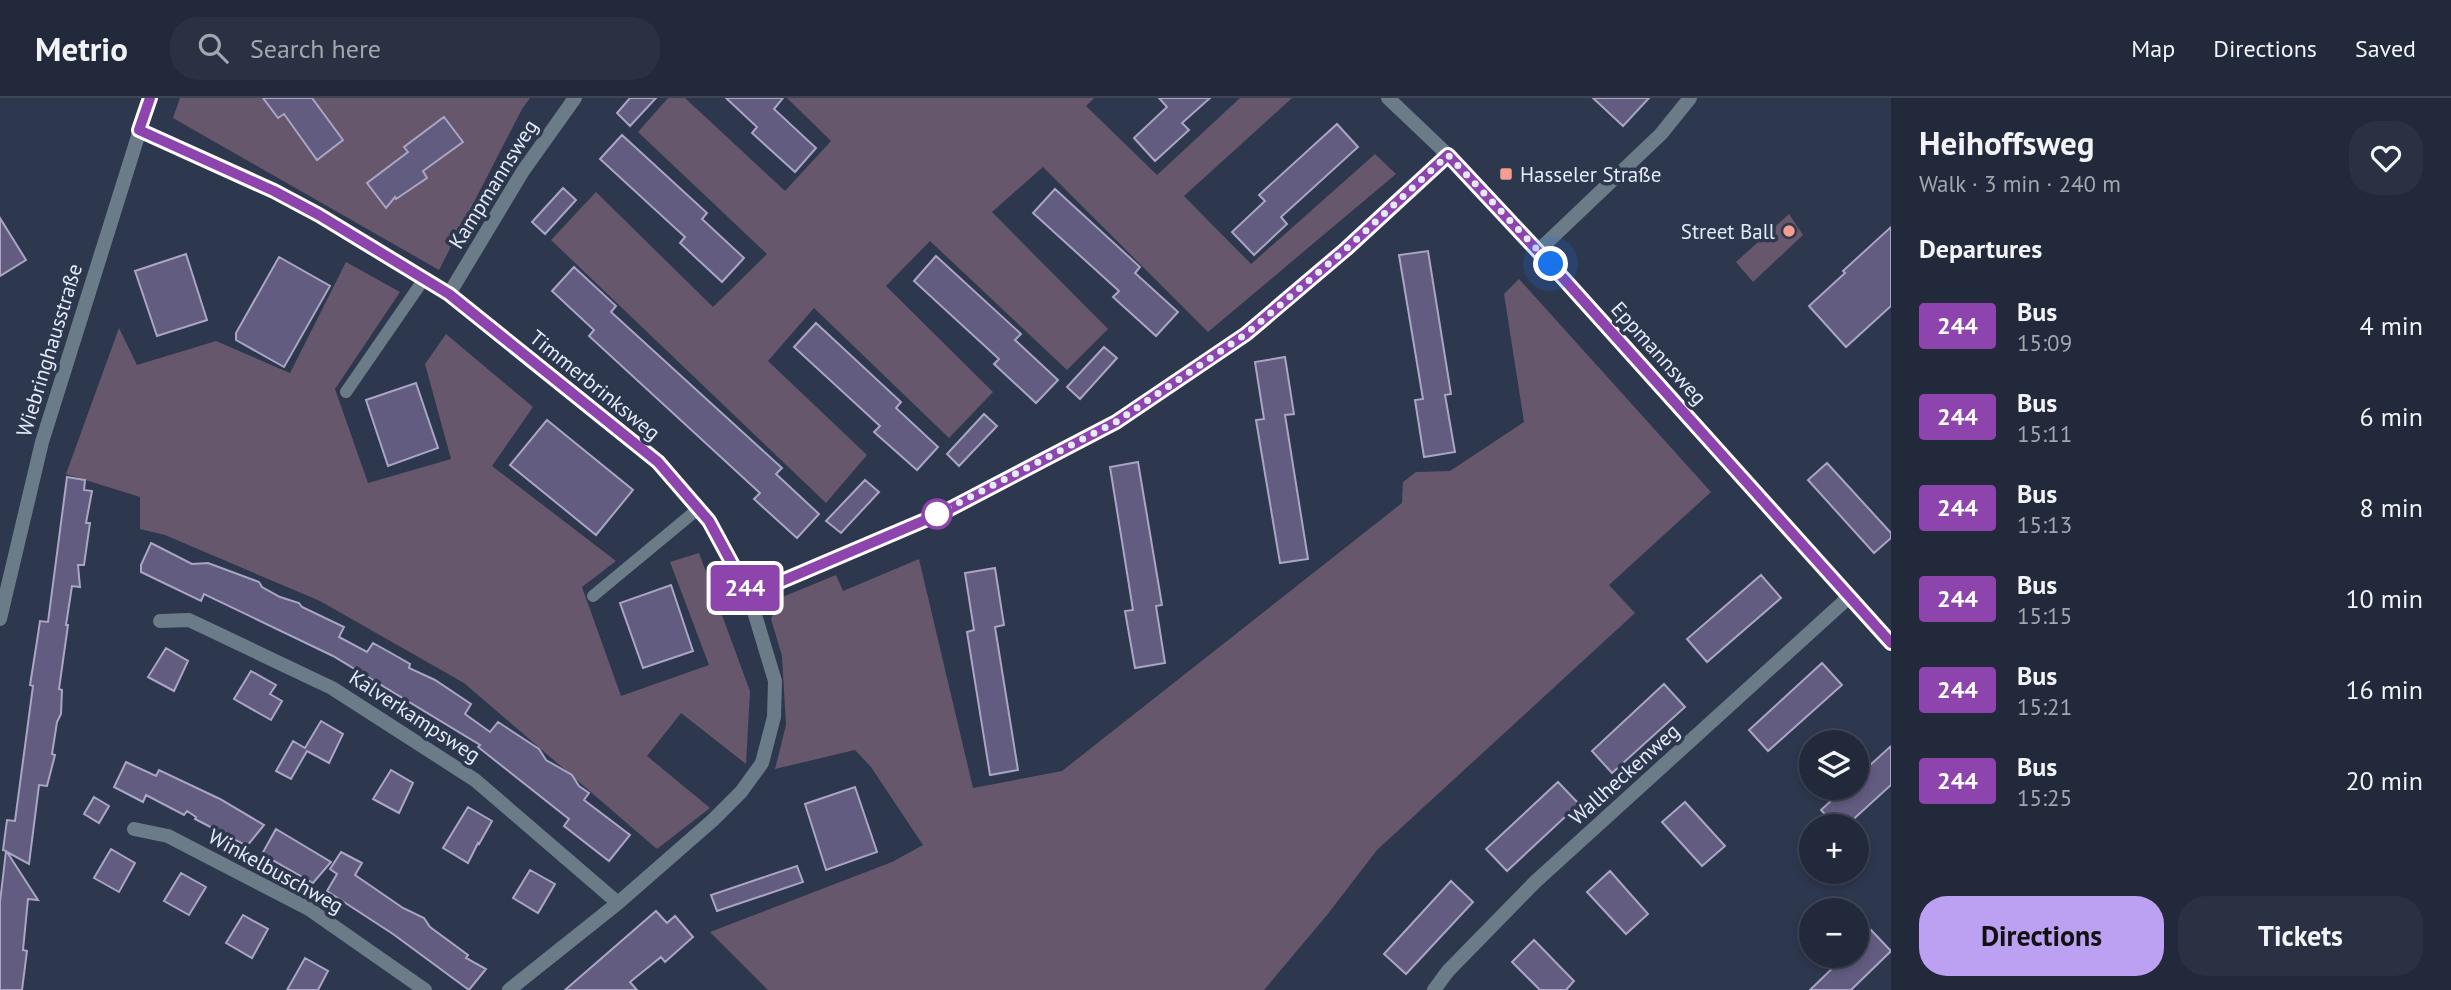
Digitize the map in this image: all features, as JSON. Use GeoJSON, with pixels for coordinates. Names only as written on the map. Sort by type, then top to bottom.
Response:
{"type":"FeatureCollection","features":[{"type":"Feature","properties":{"kind":"street","name":"Wiebringhausstraße"},"geometry":{"type":"LineString","coordinates":[[0,619],[42,442],[150,98]]}},
{"type":"Feature","properties":{"kind":"street","name":"Kampmannsweg"},"geometry":{"type":"LineString","coordinates":[[449,294],[523,171],[575,98]]}},
{"type":"Feature","properties":{"kind":"street","name":"Eppmannsweg"},"geometry":{"type":"LineString","coordinates":[[1388,98],[1448,155],[1538,251],[1891,643]]}},
{"type":"Feature","properties":{"kind":"street"},"geometry":{"type":"LineString","coordinates":[[1538,251],[1661,134],[1690,98]]}},
{"type":"Feature","properties":{"kind":"street","name":"Timmerbrinksweg"},"geometry":{"type":"LineString","coordinates":[[139,130],[274,191],[319,215],[449,294],[658,462],[709,521],[749,595],[775,681],[775,717],[762,763],[741,792],[713,820],[618,903],[509,990]]}},
{"type":"Feature","properties":{"kind":"street"},"geometry":{"type":"LineString","coordinates":[[749,595],[944,512],[1116,422],[1246,334],[1346,249],[1448,155]]}},
{"type":"Feature","properties":{"kind":"street","name":"Wallheckenweg"},"geometry":{"type":"LineString","coordinates":[[1434,990],[1448,971],[1535,883],[1849,597]]}},
{"type":"Feature","properties":{"kind":"street","name":"Kalverkampsweg"},"geometry":{"type":"LineString","coordinates":[[160,621],[189,620],[332,688],[475,780],[618,903]]}},
{"type":"Feature","properties":{"kind":"street","name":"Winkelbuschweg"},"geometry":{"type":"LineString","coordinates":[[134,830],[168,836],[309,909],[425,990]]}},
{"type":"Feature","properties":{"kind":"lane"},"geometry":{"type":"LineString","coordinates":[[346,392],[424,279]]}},
{"type":"Feature","properties":{"kind":"lane"},"geometry":{"type":"LineString","coordinates":[[593,596],[698,509]]}},
{"type":"Feature","properties":{"kind":"shaded area"},"geometry":{"type":"Polygon","coordinates":[[[180,98],[530,98],[439,270],[173,118],[180,98]]]}},
{"type":"Feature","properties":{"kind":"shaded area"},"geometry":{"type":"Polygon","coordinates":[[[668,98],[685,98],[785,191],[831,141],[787,98],[1094,98],[1086,106],[1157,175],[1240,98],[1292,98],[1184,196],[1251,264],[1375,154],[1396,174],[1208,332],[1043,167],[992,212],[1108,329],[1067,370],[930,241],[886,286],[993,392],[949,438],[814,308],[768,361],[867,455],[826,503],[551,240],[596,192],[713,307],[767,254],[638,132],[668,98]]]}},
{"type":"Feature","properties":{"kind":"shaded area"},"geometry":{"type":"Polygon","coordinates":[[[1789,214],[1803,235],[1753,282],[1736,262],[1789,214]]]}},
{"type":"Feature","properties":{"kind":"shaded area"},"geometry":{"type":"Polygon","coordinates":[[[346,262],[400,292],[335,389],[368,483],[451,459],[425,364],[446,334],[533,407],[492,466],[616,561],[582,587],[621,696],[709,665],[670,562],[699,553],[750,691],[746,764],[681,713],[647,756],[710,808],[657,849],[464,683],[320,601],[165,535],[140,529],[140,497],[66,474],[119,328],[137,365],[216,341],[290,373],[346,262]]]}},
{"type":"Feature","properties":{"kind":"shaded area"},"geometry":{"type":"Polygon","coordinates":[[[1519,279],[1711,492],[1609,585],[1635,613],[1377,850],[1264,990],[768,990],[710,932],[892,862],[923,845],[871,767],[855,750],[775,769],[786,725],[782,656],[771,619],[780,598],[836,575],[843,591],[919,559],[973,788],[1062,771],[1402,503],[1403,482],[1416,472],[1450,471],[1524,422],[1504,294],[1519,279]]]}},
{"type":"Feature","properties":{"kind":"building"},"geometry":{"type":"Polygon","coordinates":[[[263,98],[312,98],[343,140],[317,160],[284,114],[278,118],[263,98]]]}},
{"type":"Feature","properties":{"kind":"building"},"geometry":{"type":"Polygon","coordinates":[[[630,98],[656,98],[630,126],[617,113],[630,98]]]}},
{"type":"Feature","properties":{"kind":"building"},"geometry":{"type":"Polygon","coordinates":[[[726,98],[783,98],[774,109],[816,148],[795,172],[752,133],[757,127],[726,98]]]}},
{"type":"Feature","properties":{"kind":"building"},"geometry":{"type":"Polygon","coordinates":[[[1159,98],[1210,98],[1182,123],[1189,130],[1155,161],[1134,138],[1167,107],[1159,98]]]}},
{"type":"Feature","properties":{"kind":"building"},"geometry":{"type":"Polygon","coordinates":[[[1593,98],[1649,98],[1623,126],[1593,98]]]}},
{"type":"Feature","properties":{"kind":"building"},"geometry":{"type":"Polygon","coordinates":[[[444,117],[463,142],[423,171],[427,178],[396,199],[395,197],[386,208],[367,183],[408,152],[404,147],[444,117]]]}},
{"type":"Feature","properties":{"kind":"building"},"geometry":{"type":"Polygon","coordinates":[[[1337,124],[1358,147],[1281,217],[1287,224],[1254,255],[1232,232],[1265,201],[1259,195],[1337,124]]]}},
{"type":"Feature","properties":{"kind":"building"},"geometry":{"type":"Polygon","coordinates":[[[622,135],[707,213],[702,219],[744,258],[722,282],[680,243],[685,237],[600,159],[622,135]]]}},
{"type":"Feature","properties":{"kind":"building"},"geometry":{"type":"Polygon","coordinates":[[[563,188],[576,200],[545,234],[532,222],[563,188]]]}},
{"type":"Feature","properties":{"kind":"building"},"geometry":{"type":"Polygon","coordinates":[[[1055,189],[1140,267],[1135,273],[1178,312],[1156,336],[1113,297],[1119,291],[1033,213],[1055,189]]]}},
{"type":"Feature","properties":{"kind":"building"},"geometry":{"type":"Polygon","coordinates":[[[0,218],[26,260],[0,276],[0,218]]]}},
{"type":"Feature","properties":{"kind":"building"},"geometry":{"type":"Polygon","coordinates":[[[1891,227],[1891,306],[1846,347],[1809,306],[1891,227]]]}},
{"type":"Feature","properties":{"kind":"building"},"geometry":{"type":"Polygon","coordinates":[[[1428,251],[1451,394],[1445,395],[1455,452],[1424,457],[1415,400],[1423,399],[1399,255],[1428,251]]]}},
{"type":"Feature","properties":{"kind":"building"},"geometry":{"type":"Polygon","coordinates":[[[186,254],[207,320],[157,336],[135,271],[186,254]]]}},
{"type":"Feature","properties":{"kind":"building"},"geometry":{"type":"Polygon","coordinates":[[[936,256],[1021,334],[1015,340],[1058,380],[1036,403],[994,364],[999,359],[914,281],[936,256]]]}},
{"type":"Feature","properties":{"kind":"building"},"geometry":{"type":"Polygon","coordinates":[[[279,257],[330,286],[284,367],[236,340],[236,333],[279,257]]]}},
{"type":"Feature","properties":{"kind":"building"},"geometry":{"type":"Polygon","coordinates":[[[574,267],[616,306],[611,312],[782,468],[776,474],[819,514],[797,538],[754,499],[760,493],[589,336],[594,330],[552,291],[574,267]]]}},
{"type":"Feature","properties":{"kind":"building"},"geometry":{"type":"Polygon","coordinates":[[[816,323],[901,402],[896,408],[938,447],[917,470],[874,432],[880,426],[794,347],[816,323]]]}},
{"type":"Feature","properties":{"kind":"building"},"geometry":{"type":"Polygon","coordinates":[[[1104,347],[1117,358],[1080,399],[1067,387],[1104,347]]]}},
{"type":"Feature","properties":{"kind":"building"},"geometry":{"type":"Polygon","coordinates":[[[1285,357],[1294,414],[1285,415],[1308,559],[1280,563],[1256,420],[1264,419],[1255,362],[1285,357]]]}},
{"type":"Feature","properties":{"kind":"building"},"geometry":{"type":"Polygon","coordinates":[[[416,383],[438,448],[388,466],[366,400],[416,383]]]}},
{"type":"Feature","properties":{"kind":"building"},"geometry":{"type":"Polygon","coordinates":[[[984,414],[997,426],[959,466],[947,454],[984,414]]]}},
{"type":"Feature","properties":{"kind":"building"},"geometry":{"type":"Polygon","coordinates":[[[547,420],[633,490],[596,535],[510,465],[547,420]]]}},
{"type":"Feature","properties":{"kind":"building"},"geometry":{"type":"Polygon","coordinates":[[[1138,462],[1162,605],[1156,606],[1165,663],[1135,668],[1125,611],[1133,610],[1110,467],[1138,462]]]}},
{"type":"Feature","properties":{"kind":"building"},"geometry":{"type":"Polygon","coordinates":[[[1827,463],[1891,533],[1891,538],[1874,553],[1808,480],[1827,463]]]}},
{"type":"Feature","properties":{"kind":"building"},"geometry":{"type":"Polygon","coordinates":[[[67,477],[85,480],[84,490],[92,491],[86,523],[90,523],[84,565],[78,565],[80,587],[72,586],[59,689],[62,690],[61,714],[57,722],[52,754],[55,755],[47,786],[39,785],[29,864],[7,852],[38,900],[28,899],[23,950],[27,951],[22,990],[0,990],[0,902],[6,851],[3,850],[7,820],[15,821],[33,686],[30,685],[40,621],[48,622],[67,477]]]}},
{"type":"Feature","properties":{"kind":"building"},"geometry":{"type":"Polygon","coordinates":[[[865,480],[879,492],[841,533],[826,521],[865,480]]]}},
{"type":"Feature","properties":{"kind":"building"},"geometry":{"type":"Polygon","coordinates":[[[151,543],[192,564],[208,563],[259,582],[262,587],[280,597],[299,603],[302,607],[344,627],[339,637],[367,652],[373,643],[410,664],[409,668],[435,680],[471,704],[465,714],[490,732],[498,722],[539,749],[546,760],[572,775],[579,786],[589,793],[584,800],[630,835],[609,861],[564,826],[569,819],[478,747],[480,745],[333,656],[204,594],[201,601],[141,572],[141,565],[151,543]]]}},
{"type":"Feature","properties":{"kind":"building"},"geometry":{"type":"Polygon","coordinates":[[[995,568],[1004,625],[995,627],[1018,770],[990,775],[967,632],[974,630],[965,573],[995,568]]]}},
{"type":"Feature","properties":{"kind":"building"},"geometry":{"type":"Polygon","coordinates":[[[1761,575],[1781,598],[1707,662],[1687,639],[1761,575]]]}},
{"type":"Feature","properties":{"kind":"building"},"geometry":{"type":"Polygon","coordinates":[[[671,585],[693,651],[643,668],[620,603],[671,585]]]}},
{"type":"Feature","properties":{"kind":"building"},"geometry":{"type":"Polygon","coordinates":[[[166,648],[188,661],[174,691],[148,677],[166,648]]]}},
{"type":"Feature","properties":{"kind":"building"},"geometry":{"type":"Polygon","coordinates":[[[1822,663],[1842,685],[1768,751],[1749,730],[1822,663]]]}},
{"type":"Feature","properties":{"kind":"building"},"geometry":{"type":"Polygon","coordinates":[[[251,671],[276,685],[270,694],[282,701],[271,720],[234,699],[251,671]]]}},
{"type":"Feature","properties":{"kind":"building"},"geometry":{"type":"Polygon","coordinates":[[[1664,684],[1685,707],[1612,773],[1592,751],[1664,684]]]}},
{"type":"Feature","properties":{"kind":"building"},"geometry":{"type":"Polygon","coordinates":[[[321,721],[343,734],[329,763],[307,751],[291,779],[276,771],[293,741],[305,748],[321,721]]]}},
{"type":"Feature","properties":{"kind":"building"},"geometry":{"type":"Polygon","coordinates":[[[1891,746],[1891,785],[1859,814],[1825,814],[1821,810],[1832,800],[1869,800],[1869,766],[1891,746]]]}},
{"type":"Feature","properties":{"kind":"building"},"geometry":{"type":"Polygon","coordinates":[[[126,762],[156,776],[159,770],[220,799],[264,825],[247,846],[195,819],[196,817],[187,811],[184,815],[146,795],[143,802],[114,787],[126,762]]]}},
{"type":"Feature","properties":{"kind":"building"},"geometry":{"type":"Polygon","coordinates":[[[391,770],[413,783],[399,813],[373,799],[391,770]]]}},
{"type":"Feature","properties":{"kind":"building"},"geometry":{"type":"Polygon","coordinates":[[[1558,782],[1579,804],[1507,871],[1486,849],[1558,782]]]}},
{"type":"Feature","properties":{"kind":"building"},"geometry":{"type":"Polygon","coordinates":[[[855,787],[877,852],[826,870],[805,804],[855,787]]]}},
{"type":"Feature","properties":{"kind":"building"},"geometry":{"type":"Polygon","coordinates":[[[94,797],[109,806],[99,823],[84,814],[94,797]]]}},
{"type":"Feature","properties":{"kind":"building"},"geometry":{"type":"Polygon","coordinates":[[[1685,802],[1725,846],[1702,866],[1662,822],[1685,802]]]}},
{"type":"Feature","properties":{"kind":"building"},"geometry":{"type":"Polygon","coordinates":[[[468,807],[492,821],[468,863],[443,848],[468,807]]]}},
{"type":"Feature","properties":{"kind":"building"},"geometry":{"type":"Polygon","coordinates":[[[276,829],[331,862],[313,883],[262,854],[276,829]]]}},
{"type":"Feature","properties":{"kind":"building"},"geometry":{"type":"Polygon","coordinates":[[[111,849],[135,863],[119,892],[94,878],[111,849]]]}},
{"type":"Feature","properties":{"kind":"building"},"geometry":{"type":"Polygon","coordinates":[[[341,852],[362,863],[355,875],[403,908],[424,918],[430,927],[468,955],[466,958],[486,969],[469,990],[393,934],[327,891],[337,874],[330,869],[341,852]]]}},
{"type":"Feature","properties":{"kind":"building"},"geometry":{"type":"Polygon","coordinates":[[[797,866],[803,882],[717,911],[711,895],[797,866]]]}},
{"type":"Feature","properties":{"kind":"building"},"geometry":{"type":"Polygon","coordinates":[[[530,870],[555,884],[538,913],[513,898],[530,870]]]}},
{"type":"Feature","properties":{"kind":"building"},"geometry":{"type":"Polygon","coordinates":[[[1610,871],[1648,914],[1626,934],[1587,892],[1610,871]]]}},
{"type":"Feature","properties":{"kind":"building"},"geometry":{"type":"Polygon","coordinates":[[[181,873],[206,887],[189,915],[164,901],[181,873]]]}},
{"type":"Feature","properties":{"kind":"building"},"geometry":{"type":"Polygon","coordinates":[[[1451,881],[1473,902],[1406,974],[1384,954],[1451,881]]]}},
{"type":"Feature","properties":{"kind":"building"},"geometry":{"type":"Polygon","coordinates":[[[656,911],[667,923],[675,916],[693,937],[665,962],[661,957],[630,982],[637,990],[565,990],[656,911]]]}},
{"type":"Feature","properties":{"kind":"building"},"geometry":{"type":"Polygon","coordinates":[[[243,915],[268,929],[252,958],[226,943],[243,915]]]}},
{"type":"Feature","properties":{"kind":"building"},"geometry":{"type":"Polygon","coordinates":[[[1871,930],[1891,951],[1851,990],[1810,990],[1833,968],[1869,968],[1871,930]]]}},
{"type":"Feature","properties":{"kind":"building"},"geometry":{"type":"Polygon","coordinates":[[[1534,940],[1574,981],[1566,990],[1540,990],[1512,962],[1534,940]]]}},
{"type":"Feature","properties":{"kind":"building"},"geometry":{"type":"Polygon","coordinates":[[[305,958],[328,971],[318,990],[287,990],[305,958]]]}},
{"type":"Feature","properties":{"kind":"bus line","name":"244"},"geometry":{"type":"LineString","coordinates":[[150,98],[139,130],[274,191],[319,215],[449,294],[658,462],[709,521],[749,595],[944,512],[1116,422],[1246,334],[1346,249],[1448,155],[1563,278],[1891,643]]}},
{"type":"Feature","properties":{"kind":"place","name":"Hasseler Straße"},"geometry":{"type":"Point","coordinates":[1506,174]}},
{"type":"Feature","properties":{"kind":"place","name":"Street Ball"},"geometry":{"type":"Point","coordinates":[1789,231]}},
{"type":"Feature","properties":{"kind":"route"},"geometry":{"type":"LineString","coordinates":[[937,514],[1116,422],[1246,334],[1346,249],[1448,155],[1551,264]]}}]}
